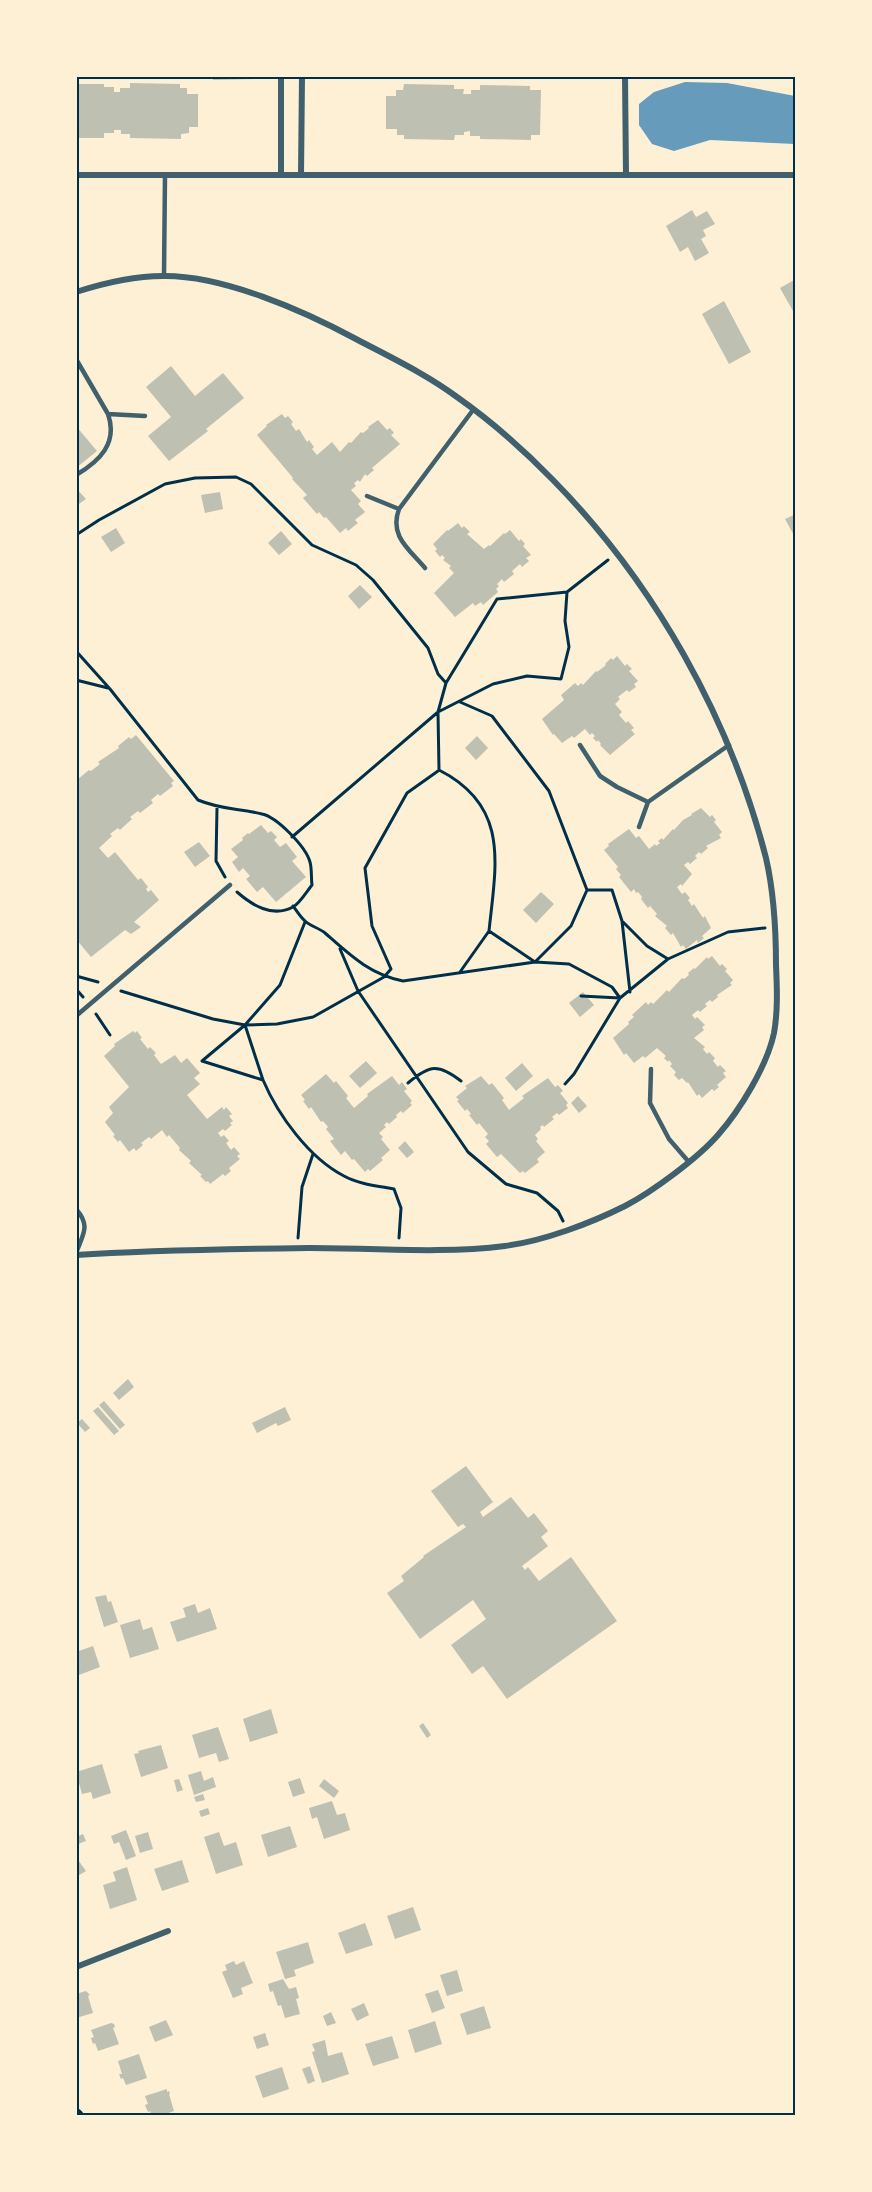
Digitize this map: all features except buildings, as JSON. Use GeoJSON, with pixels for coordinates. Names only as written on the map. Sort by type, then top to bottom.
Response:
{"type":"FeatureCollection","features":[{"type":"Feature","properties":{"kind":"street"},"geometry":{"type":"LineString","coordinates":[[281,76],[281,175]]}},
{"type":"Feature","properties":{"kind":"street"},"geometry":{"type":"LineString","coordinates":[[301,175],[302,76]]}},
{"type":"Feature","properties":{"kind":"street"},"geometry":{"type":"LineString","coordinates":[[625,76],[627,175]]}},
{"type":"Feature","properties":{"kind":"street"},"geometry":{"type":"LineString","coordinates":[[76,174],[795,175]]}},
{"type":"Feature","properties":{"kind":"street"},"geometry":{"type":"LineString","coordinates":[[76,292],[114,282],[164,276],[210,281],[267,299],[331,325],[457,396],[551,478],[616,553],[664,622],[716,716],[729,745],[767,862],[776,927],[777,994],[774,1035],[761,1068],[739,1108],[716,1138],[650,1192],[624,1206],[542,1238],[511,1245],[473,1249],[136,1251],[76,1254]]}},
{"type":"Feature","properties":{"kind":"street"},"geometry":{"type":"LineString","coordinates":[[76,1967],[168,1931]]}},
{"type":"Feature","properties":{"kind":"lane"},"geometry":{"type":"LineString","coordinates":[[164,276],[165,175]]}},
{"type":"Feature","properties":{"kind":"lane"},"geometry":{"type":"LineString","coordinates":[[76,359],[108,414],[112,426],[106,449],[92,466],[76,475]]}},
{"type":"Feature","properties":{"kind":"lane"},"geometry":{"type":"LineString","coordinates":[[425,568],[399,539],[395,521],[399,509],[473,410]]}},
{"type":"Feature","properties":{"kind":"lane"},"geometry":{"type":"LineString","coordinates":[[108,414],[145,416]]}},
{"type":"Feature","properties":{"kind":"lane"},"geometry":{"type":"LineString","coordinates":[[367,496],[399,509]]}},
{"type":"Feature","properties":{"kind":"lane"},"geometry":{"type":"LineString","coordinates":[[580,745],[600,776],[648,802]]}},
{"type":"Feature","properties":{"kind":"lane"},"geometry":{"type":"LineString","coordinates":[[639,827],[648,802],[729,745]]}},
{"type":"Feature","properties":{"kind":"lane"},"geometry":{"type":"LineString","coordinates":[[76,1016],[230,885]]}},
{"type":"Feature","properties":{"kind":"lane"},"geometry":{"type":"LineString","coordinates":[[651,1069],[650,1103],[669,1139],[688,1161]]}},
{"type":"Feature","properties":{"kind":"lane"},"geometry":{"type":"LineString","coordinates":[[76,1209],[85,1219],[86,1228],[76,1254]]}},
{"type":"Feature","properties":{"kind":"path"},"geometry":{"type":"LineString","coordinates":[[76,535],[165,484],[195,478],[237,477],[250,484],[312,545],[356,565],[373,580],[428,648],[438,674],[446,683]]}},
{"type":"Feature","properties":{"kind":"path"},"geometry":{"type":"LineString","coordinates":[[439,770],[438,712],[446,683],[497,599],[567,592],[616,553]]}},
{"type":"Feature","properties":{"kind":"path"},"geometry":{"type":"LineString","coordinates":[[292,837],[438,712],[493,684],[527,676],[561,678],[569,647],[566,621],[567,592]]}},
{"type":"Feature","properties":{"kind":"path"},"geometry":{"type":"LineString","coordinates":[[76,651],[110,689],[198,800],[217,808],[263,814],[276,819],[292,837],[309,860],[312,885],[293,906],[272,911],[251,904],[230,885],[216,861],[217,808]]}},
{"type":"Feature","properties":{"kind":"path"},"geometry":{"type":"LineString","coordinates":[[76,680],[110,689]]}},
{"type":"Feature","properties":{"kind":"path"},"geometry":{"type":"LineString","coordinates":[[460,702],[492,716],[549,791],[587,890],[571,926],[535,962]]}},
{"type":"Feature","properties":{"kind":"path"},"geometry":{"type":"LineString","coordinates":[[439,770],[458,780],[482,806],[491,824],[496,864],[489,931],[460,972]]}},
{"type":"Feature","properties":{"kind":"path"},"geometry":{"type":"LineString","coordinates":[[76,976],[213,1019],[245,1025],[277,1024],[313,1017],[384,977],[391,969],[372,926],[365,868],[407,794],[439,770]]}},
{"type":"Feature","properties":{"kind":"path"},"geometry":{"type":"LineString","coordinates":[[587,890],[612,890],[622,921],[630,992]]}},
{"type":"Feature","properties":{"kind":"path"},"geometry":{"type":"LineString","coordinates":[[293,906],[305,922],[323,932],[340,949],[384,977],[403,981],[535,962],[569,964],[612,987],[620,998]]}},
{"type":"Feature","properties":{"kind":"path"},"geometry":{"type":"LineString","coordinates":[[622,921],[647,946],[668,959]]}},
{"type":"Feature","properties":{"kind":"path"},"geometry":{"type":"LineString","coordinates":[[263,1080],[202,1060],[245,1025],[280,985],[305,922]]}},
{"type":"Feature","properties":{"kind":"path"},"geometry":{"type":"LineString","coordinates":[[565,1084],[574,1074],[620,998],[668,959],[728,932],[776,927]]}},
{"type":"Feature","properties":{"kind":"path"},"geometry":{"type":"LineString","coordinates":[[489,931],[535,962]]}},
{"type":"Feature","properties":{"kind":"path"},"geometry":{"type":"LineString","coordinates":[[340,949],[358,991],[468,1152],[506,1184],[537,1193],[558,1211],[568,1228]]}},
{"type":"Feature","properties":{"kind":"path"},"geometry":{"type":"LineString","coordinates":[[581,996],[620,998]]}},
{"type":"Feature","properties":{"kind":"path"},"geometry":{"type":"LineString","coordinates":[[245,1025],[272,1100],[312,1154],[344,1176],[394,1189],[401,1208],[398,1249]]}},
{"type":"Feature","properties":{"kind":"path"},"geometry":{"type":"LineString","coordinates":[[408,1083],[429,1068],[446,1069],[461,1081]]}},
{"type":"Feature","properties":{"kind":"path"},"geometry":{"type":"LineString","coordinates":[[297,1249],[302,1187],[312,1154]]}},
{"type":"Feature","properties":{"kind":"water"},"geometry":{"type":"Polygon","coordinates":[[[685,82],[727,83],[795,96],[795,144],[710,140],[674,151],[652,144],[639,125],[639,104],[654,92],[685,82]]]}}]}
